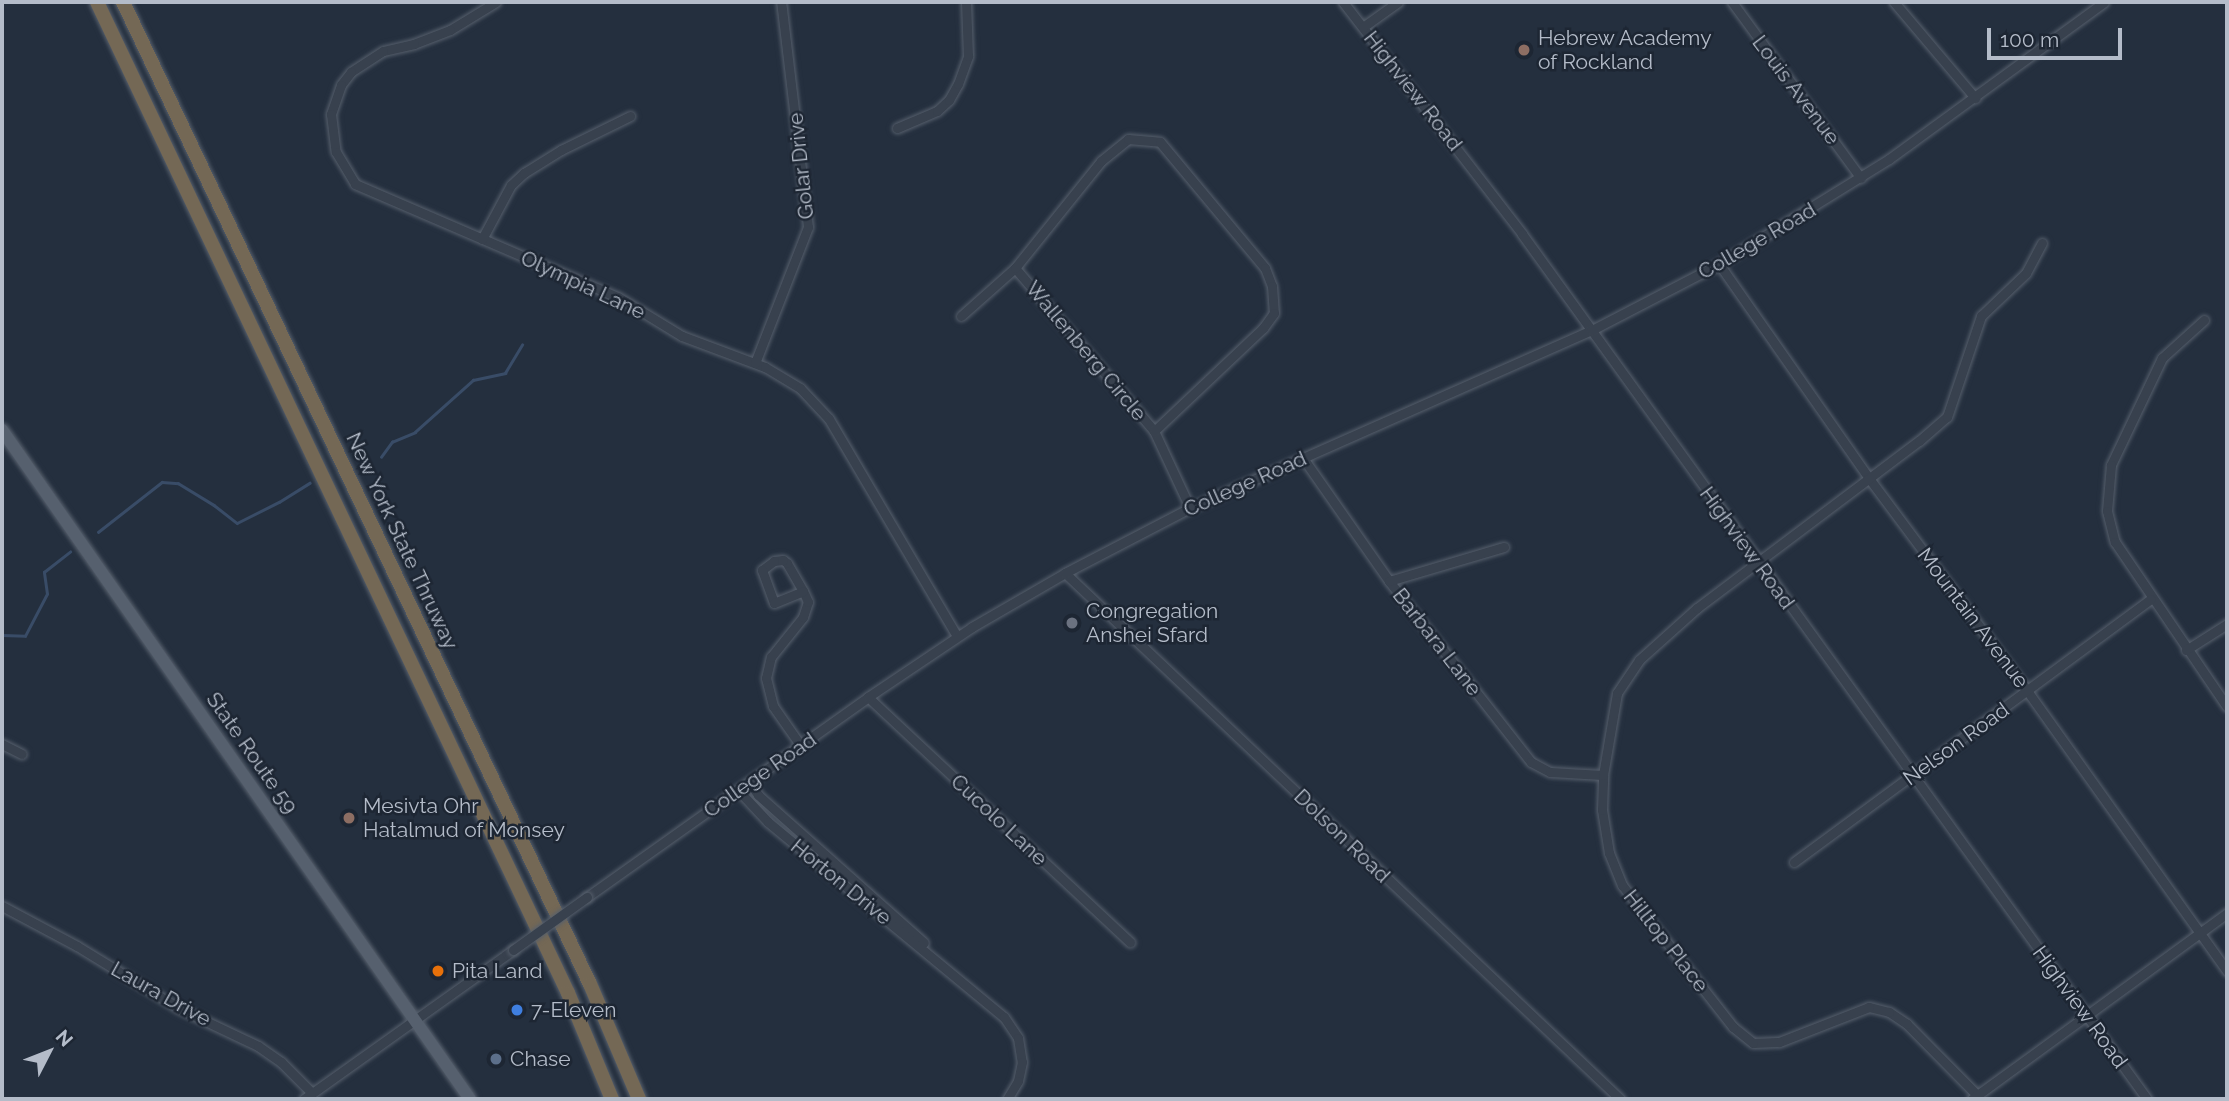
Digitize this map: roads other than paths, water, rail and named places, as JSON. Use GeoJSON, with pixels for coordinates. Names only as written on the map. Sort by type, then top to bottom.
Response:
{"type":"FeatureCollection","features":[{"type":"Feature","properties":{"kind":"highway","name":"New York State Thruway"},"geometry":{"type":"LineString","coordinates":[[97,2],[568,993],[612,1099]]}},
{"type":"Feature","properties":{"kind":"highway","name":"New York State Thruway"},"geometry":{"type":"LineString","coordinates":[[123,2],[590,984],[639,1099]]}},
{"type":"Feature","properties":{"kind":"main road","name":"State Route 59"},"geometry":{"type":"LineString","coordinates":[[2,430],[470,1099]]}},
{"type":"Feature","properties":{"kind":"street","name":"Olympia Lane"},"geometry":{"type":"LineString","coordinates":[[496,2],[450,30],[367,59],[351,72],[341,85],[331,114],[336,152],[355,184],[618,298],[682,336],[755,363],[800,388],[829,419],[957,636]]}},
{"type":"Feature","properties":{"kind":"street","name":"Golar Drive"},"geometry":{"type":"LineString","coordinates":[[755,363],[808,227],[781,2]]}},
{"type":"Feature","properties":{"kind":"street"},"geometry":{"type":"LineString","coordinates":[[897,128],[937,111],[949,100],[958,84],[968,56],[966,2]]}},
{"type":"Feature","properties":{"kind":"street","name":"Highview Road"},"geometry":{"type":"LineString","coordinates":[[1342,2],[1592,330],[1757,563],[1914,775],[2147,1099]]}},
{"type":"Feature","properties":{"kind":"street"},"geometry":{"type":"LineString","coordinates":[[1363,27],[1398,2]]}},
{"type":"Feature","properties":{"kind":"street","name":"Louis Avenue"},"geometry":{"type":"LineString","coordinates":[[1732,2],[1861,178]]}},
{"type":"Feature","properties":{"kind":"street"},"geometry":{"type":"LineString","coordinates":[[1894,2],[1975,98]]}},
{"type":"Feature","properties":{"kind":"street","name":"College Road"},"geometry":{"type":"LineString","coordinates":[[308,1096],[957,636],[1065,573],[1190,508],[1592,330],[1719,264],[1861,178],[2104,2]]}},
{"type":"Feature","properties":{"kind":"street"},"geometry":{"type":"LineString","coordinates":[[482,239],[511,185],[524,173],[561,150],[629,116]]}},
{"type":"Feature","properties":{"kind":"street","name":"Wallenberg Circle"},"geometry":{"type":"LineString","coordinates":[[1154,431],[1263,328],[1274,313],[1272,286],[1265,268],[1160,142],[1128,139],[1101,161],[1015,268],[1154,431],[1190,508]]}},
{"type":"Feature","properties":{"kind":"street","name":"Hilltop Place"},"geometry":{"type":"LineString","coordinates":[[1975,1097],[1907,1024],[1889,1012],[1870,1007],[1779,1042],[1753,1043],[1733,1027],[1622,885],[1609,853],[1602,810],[1603,775],[1617,693],[1639,660],[1696,608],[1919,441],[1947,417],[1981,316],[2026,274],[2042,243]]}},
{"type":"Feature","properties":{"kind":"street","name":"Mountain Avenue"},"geometry":{"type":"LineString","coordinates":[[1719,264],[1868,478],[2028,692],[2227,971]]}},
{"type":"Feature","properties":{"kind":"street"},"geometry":{"type":"LineString","coordinates":[[961,316],[1015,268]]}},
{"type":"Feature","properties":{"kind":"street"},"geometry":{"type":"LineString","coordinates":[[2204,320],[2162,358],[2111,465],[2107,511],[2115,542],[2227,708]]}},
{"type":"Feature","properties":{"kind":"street","name":"Barbara Lane"},"geometry":{"type":"LineString","coordinates":[[1303,458],[1390,581],[1531,762],[1550,772],[1603,775]]}},
{"type":"Feature","properties":{"kind":"street"},"geometry":{"type":"LineString","coordinates":[[1390,581],[1504,547]]}},
{"type":"Feature","properties":{"kind":"street"},"geometry":{"type":"LineString","coordinates":[[801,746],[773,706],[766,678],[771,657],[806,611],[808,602],[803,591],[783,560],[774,561],[762,570],[774,603],[803,591]]}},
{"type":"Feature","properties":{"kind":"street","name":"Dolson Road"},"geometry":{"type":"LineString","coordinates":[[1065,573],[1620,1099]]}},
{"type":"Feature","properties":{"kind":"street","name":"Nelson Road"},"geometry":{"type":"LineString","coordinates":[[1794,862],[2151,599]]}},
{"type":"Feature","properties":{"kind":"street"},"geometry":{"type":"LineString","coordinates":[[2186,650],[2227,624]]}},
{"type":"Feature","properties":{"kind":"street","name":"Cucolo Lane"},"geometry":{"type":"LineString","coordinates":[[868,697],[1130,942]]}},
{"type":"Feature","properties":{"kind":"street"},"geometry":{"type":"LineString","coordinates":[[2,744],[22,754]]}},
{"type":"Feature","properties":{"kind":"street","name":"Horton Drive"},"geometry":{"type":"LineString","coordinates":[[750,783],[758,795],[904,922],[947,967]]}},
{"type":"Feature","properties":{"kind":"street","name":"Horton Drive"},"geometry":{"type":"LineString","coordinates":[[739,791],[768,822],[947,967],[1004,1017],[1018,1038],[1022,1062],[1017,1081],[1007,1099]]}},
{"type":"Feature","properties":{"kind":"street","name":"Laura Drive"},"geometry":{"type":"LineString","coordinates":[[2,906],[77,946],[178,1007],[258,1046],[281,1062],[308,1096]]}},
{"type":"Feature","properties":{"kind":"street"},"geometry":{"type":"LineString","coordinates":[[1975,1097],[2227,913]]}},
{"type":"Feature","properties":{"kind":"waterway"},"geometry":{"type":"LineString","coordinates":[[381,457],[392,442],[415,432],[473,380],[505,373],[522,345]]}},
{"type":"Feature","properties":{"kind":"waterway"},"geometry":{"type":"LineString","coordinates":[[98,532],[162,482],[178,483],[237,523],[309,483]]}},
{"type":"Feature","properties":{"kind":"waterway"},"geometry":{"type":"LineString","coordinates":[[2,635],[25,636],[47,594],[44,572],[70,552]]}},
{"type":"Feature","properties":{"kind":"place","name":"Hebrew Academy of Rockland"},"geometry":{"type":"Point","coordinates":[1524,50]}},
{"type":"Feature","properties":{"kind":"place","name":"Congregation Anshei Sfard"},"geometry":{"type":"Point","coordinates":[1072,623]}},
{"type":"Feature","properties":{"kind":"place","name":"Mesivta Ohr Hatalmud of Monsey"},"geometry":{"type":"Point","coordinates":[349,818]}},
{"type":"Feature","properties":{"kind":"place","name":"Pita Land"},"geometry":{"type":"Point","coordinates":[438,971]}},
{"type":"Feature","properties":{"kind":"place","name":"7-Eleven"},"geometry":{"type":"Point","coordinates":[517,1010]}},
{"type":"Feature","properties":{"kind":"place","name":"Chase"},"geometry":{"type":"Point","coordinates":[496,1059]}}]}
